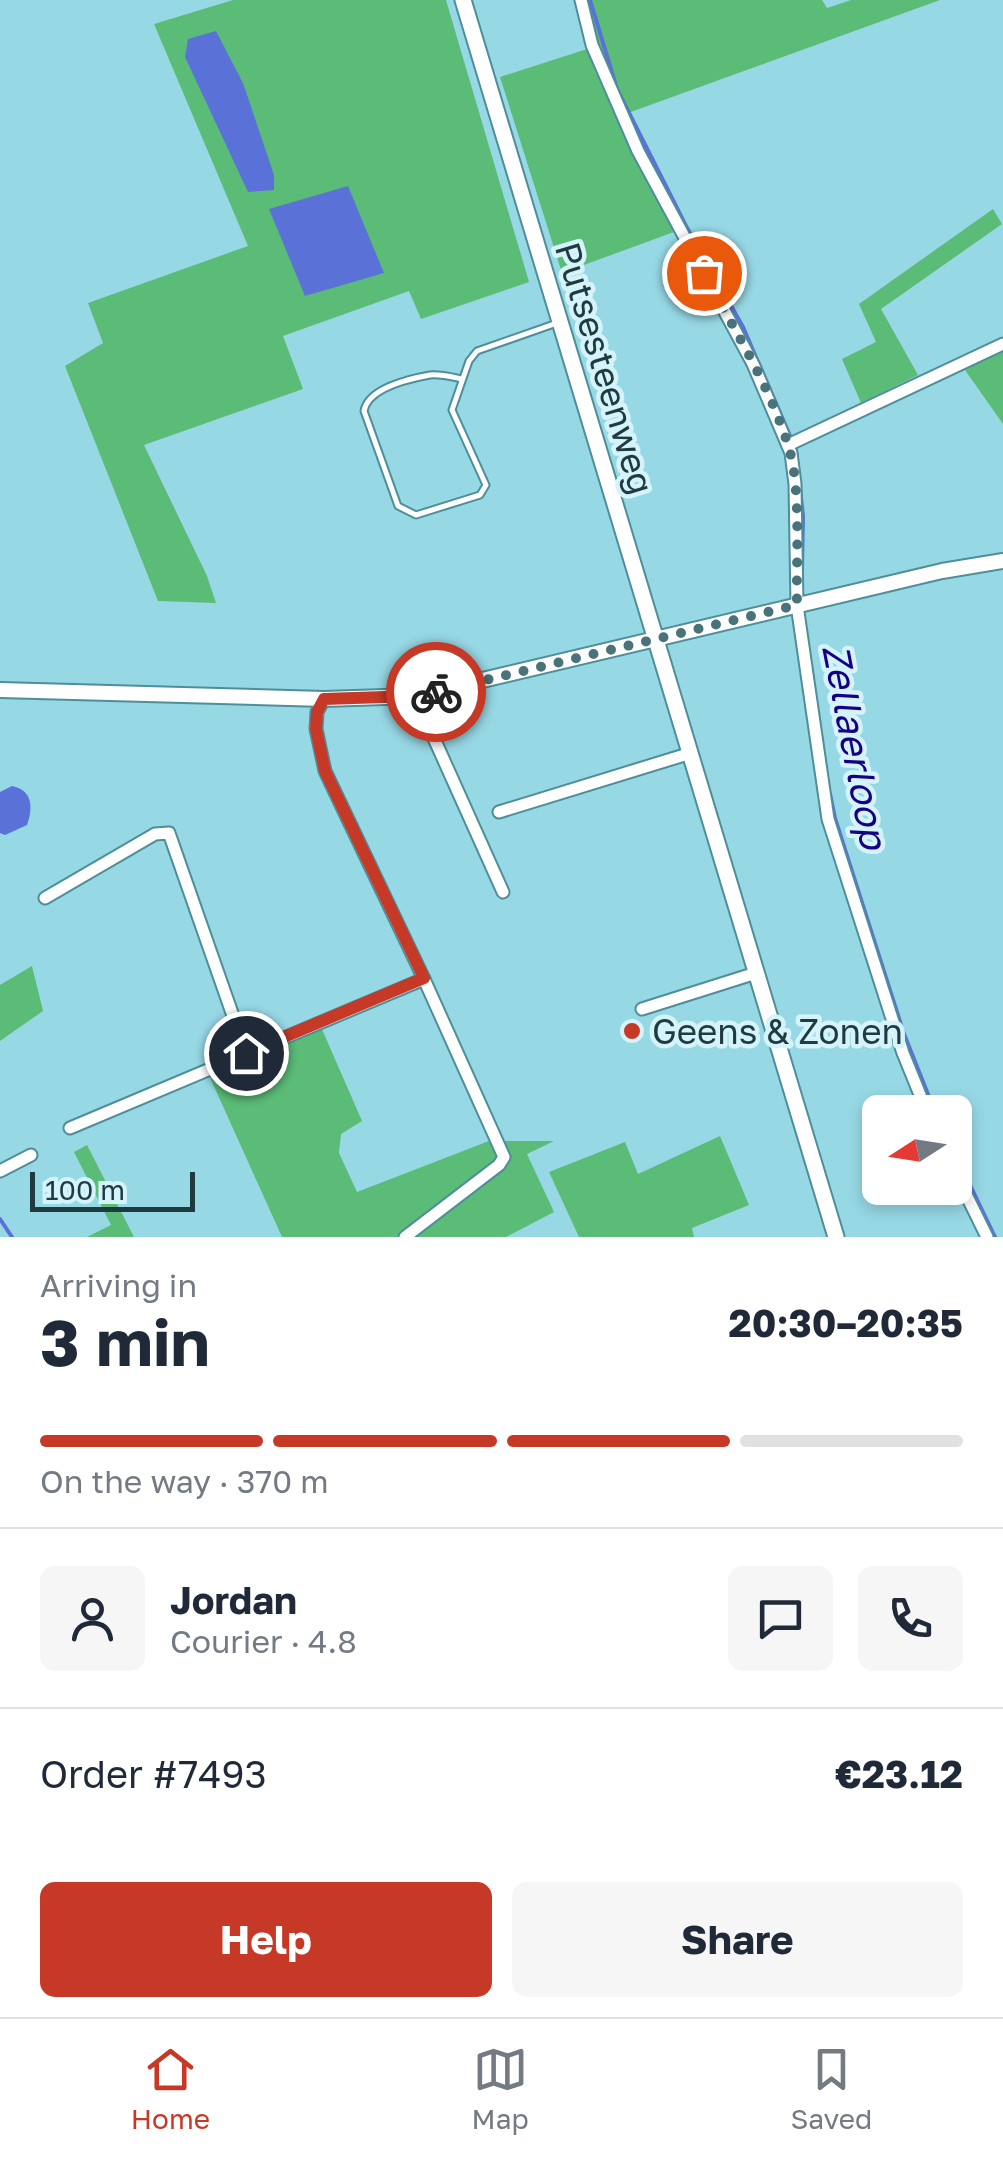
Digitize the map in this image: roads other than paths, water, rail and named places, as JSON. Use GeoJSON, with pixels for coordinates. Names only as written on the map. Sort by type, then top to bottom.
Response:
{"type":"FeatureCollection","features":[{"type":"Feature","properties":{"kind":"main road","name":"Putsesteenweg"},"geometry":{"type":"LineString","coordinates":[[463,0],[836,1237]]}},
{"type":"Feature","properties":{"kind":"street"},"geometry":{"type":"LineString","coordinates":[[580,0],[592,45],[638,151],[753,364],[788,445],[795,484],[797,605],[828,820],[919,1095]]}},
{"type":"Feature","properties":{"kind":"street"},"geometry":{"type":"LineString","coordinates":[[788,445],[1003,344]]}},
{"type":"Feature","properties":{"kind":"street"},"geometry":{"type":"LineString","coordinates":[[0,690],[324,699],[415,696],[797,605],[1003,561]]}},
{"type":"Feature","properties":{"kind":"street"},"geometry":{"type":"LineString","coordinates":[[415,696],[504,892]]}},
{"type":"Feature","properties":{"kind":"street"},"geometry":{"type":"LineString","coordinates":[[324,699],[317,712],[316,729],[325,771],[504,1157],[406,1237]]}},
{"type":"Feature","properties":{"kind":"street"},"geometry":{"type":"LineString","coordinates":[[499,812],[691,754]]}},
{"type":"Feature","properties":{"kind":"street"},"geometry":{"type":"LineString","coordinates":[[45,898],[155,834],[169,833],[246,1053]]}},
{"type":"Feature","properties":{"kind":"street"},"geometry":{"type":"LineString","coordinates":[[642,1010],[756,973]]}},
{"type":"Feature","properties":{"kind":"street"},"geometry":{"type":"LineString","coordinates":[[70,1128],[424,978]]}},
{"type":"Feature","properties":{"kind":"street"},"geometry":{"type":"LineString","coordinates":[[0,1171],[30,1156]]}},
{"type":"Feature","properties":{"kind":"street"},"geometry":{"type":"LineString","coordinates":[[971,1205],[987,1237]]}},
{"type":"Feature","properties":{"kind":"lane"},"geometry":{"type":"LineString","coordinates":[[462,379],[433,374],[375,392],[366,401],[364,412],[392,490],[398,506],[407,513],[416,515],[480,495],[486,485],[452,410],[468,361],[477,352],[560,322]]}},
{"type":"Feature","properties":{"kind":"water"},"geometry":{"type":"Polygon","coordinates":[[[216,31],[243,83],[274,175],[274,190],[248,192],[185,57],[188,39],[216,31]]]}},
{"type":"Feature","properties":{"kind":"water"},"geometry":{"type":"Polygon","coordinates":[[[348,186],[384,273],[305,296],[269,209],[348,186]]]}},
{"type":"Feature","properties":{"kind":"water"},"geometry":{"type":"Polygon","coordinates":[[[12,786],[28,796],[30,812],[27,825],[5,835],[0,833],[0,792],[12,786]]]}},
{"type":"Feature","properties":{"kind":"waterway"},"geometry":{"type":"LineString","coordinates":[[590,0],[617,89],[686,226],[743,327],[790,436]]}},
{"type":"Feature","properties":{"kind":"waterway","name":"Zellaerloop"},"geometry":{"type":"LineString","coordinates":[[796,450],[803,516],[802,570]]}},
{"type":"Feature","properties":{"kind":"waterway","name":"Zellaerloop"},"geometry":{"type":"LineString","coordinates":[[830,794],[904,1034],[928,1095]]}},
{"type":"Feature","properties":{"kind":"waterway","name":"Zellaerloop"},"geometry":{"type":"LineString","coordinates":[[972,1189],[995,1237]]}},
{"type":"Feature","properties":{"kind":"waterway"},"geometry":{"type":"LineString","coordinates":[[0,1219],[12,1237]]}},
{"type":"Feature","properties":{"kind":"place","name":"Geens & Zonen"},"geometry":{"type":"Point","coordinates":[632,1031]}}]}
